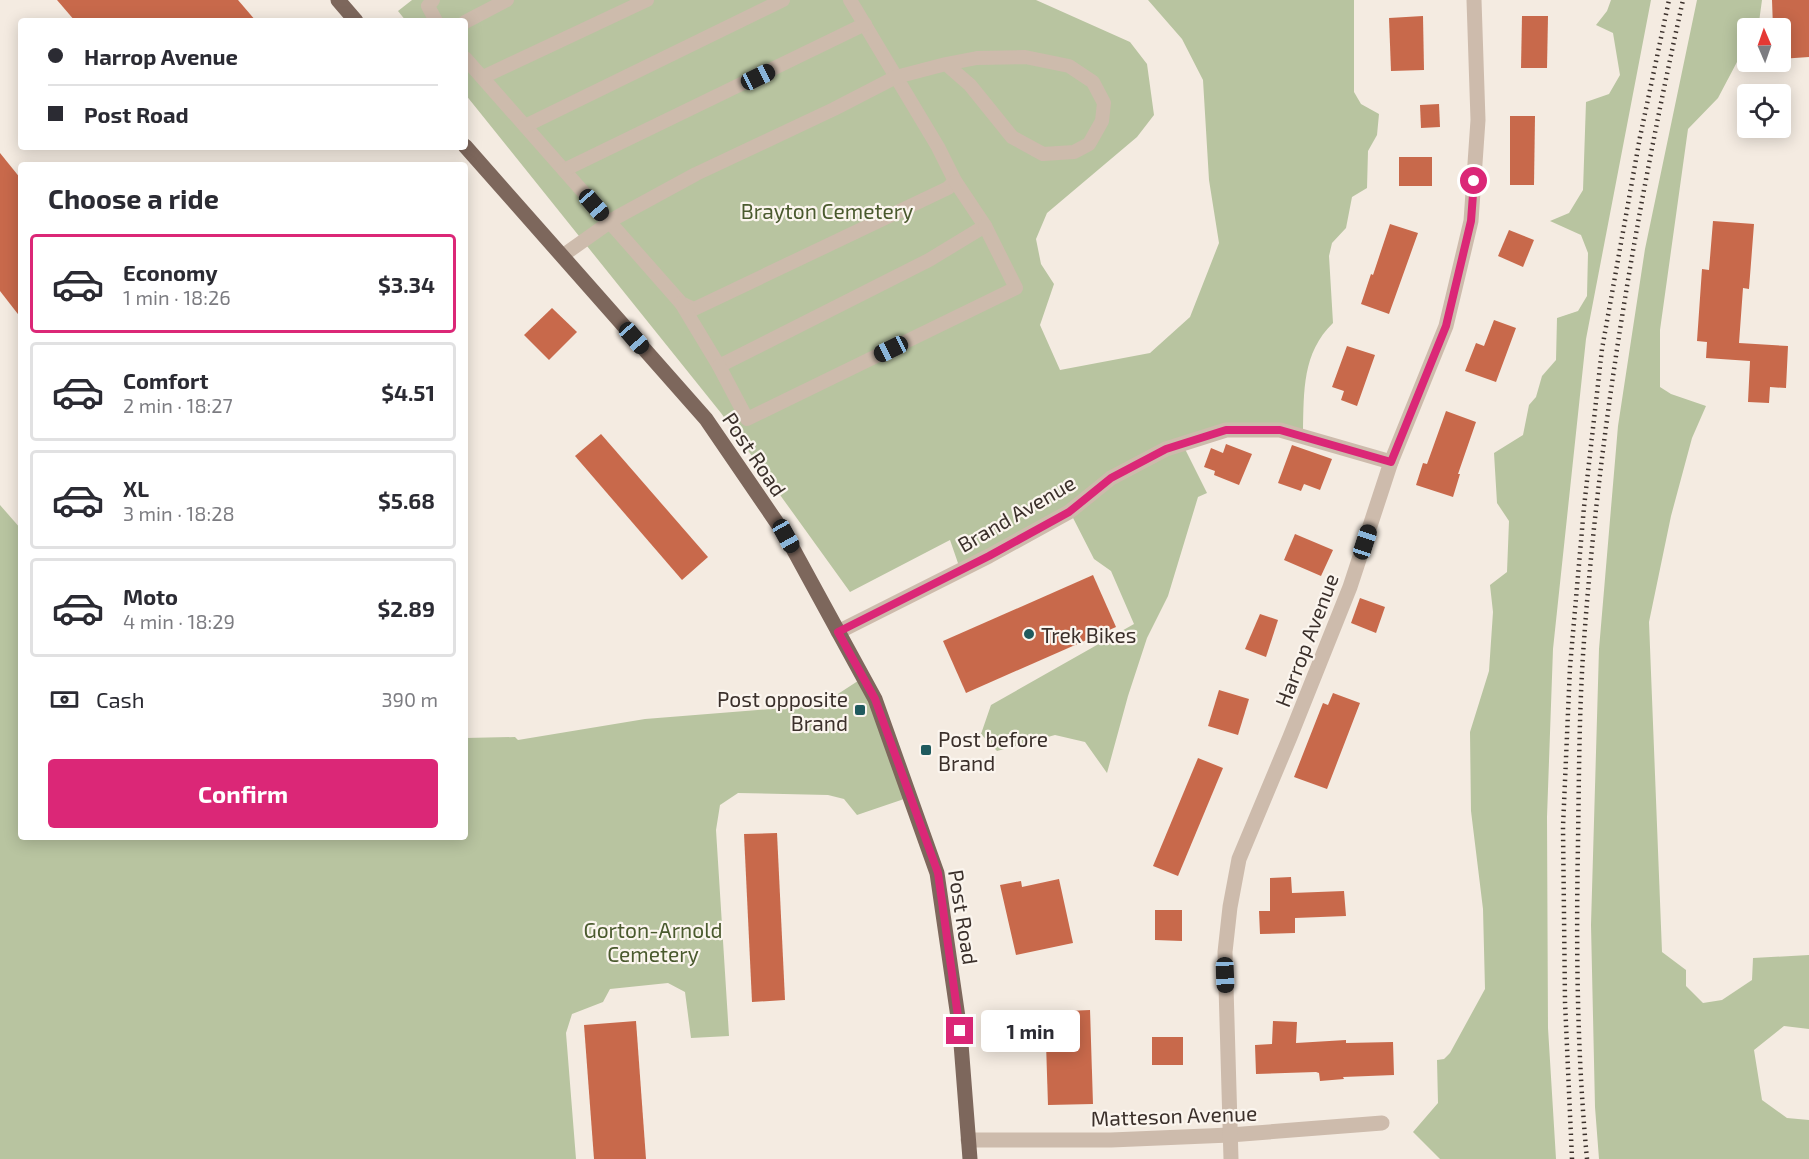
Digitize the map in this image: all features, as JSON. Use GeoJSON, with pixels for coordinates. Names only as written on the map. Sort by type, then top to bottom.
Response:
{"type":"FeatureCollection","features":[{"type":"Feature","properties":{"kind":"main road"},"geometry":{"type":"LineString","coordinates":[[338,0],[353,18]]}},
{"type":"Feature","properties":{"kind":"main road","name":"Post Road"},"geometry":{"type":"LineString","coordinates":[[468,149],[706,419],[786,536],[875,699],[938,873],[960,1031],[970,1159]]}},
{"type":"Feature","properties":{"kind":"street","name":"Harrop Avenue"},"geometry":{"type":"LineString","coordinates":[[1231,1159],[1225,952],[1239,859],[1350,587],[1391,462],[1446,326],[1471,221],[1478,120],[1474,0]]}},
{"type":"Feature","properties":{"kind":"street","name":"Brand Avenue"},"geometry":{"type":"LineString","coordinates":[[838,632],[989,556],[1069,512],[1111,478],[1166,449],[1226,430],[1280,430],[1391,462]]}},
{"type":"Feature","properties":{"kind":"street","name":"Matteson Avenue"},"geometry":{"type":"LineString","coordinates":[[968,1140],[1111,1140],[1230,1135],[1382,1123]]}},
{"type":"Feature","properties":{"kind":"lane"},"geometry":{"type":"LineString","coordinates":[[433,0],[428,6],[434,18]]}},
{"type":"Feature","properties":{"kind":"lane"},"geometry":{"type":"LineString","coordinates":[[468,20],[507,0]]}},
{"type":"Feature","properties":{"kind":"lane"},"geometry":{"type":"LineString","coordinates":[[483,77],[647,0]]}},
{"type":"Feature","properties":{"kind":"lane"},"geometry":{"type":"LineString","coordinates":[[525,126],[783,0]]}},
{"type":"Feature","properties":{"kind":"lane"},"geometry":{"type":"LineString","coordinates":[[468,61],[681,303],[719,366],[747,419],[1016,288],[985,226],[955,181],[938,147],[850,0]]}},
{"type":"Feature","properties":{"kind":"lane"},"geometry":{"type":"LineString","coordinates":[[564,170],[866,24]]}},
{"type":"Feature","properties":{"kind":"lane"},"geometry":{"type":"LineString","coordinates":[[562,256],[609,222],[696,174],[834,109],[896,76],[946,64],[977,58],[1025,57],[1070,66],[1093,82],[1104,103],[1102,121],[1089,144],[1074,152],[1043,154],[1012,137],[970,85],[946,64]]}},
{"type":"Feature","properties":{"kind":"lane"},"geometry":{"type":"LineString","coordinates":[[681,303],[694,309],[948,188],[955,181]]}},
{"type":"Feature","properties":{"kind":"lane"},"geometry":{"type":"LineString","coordinates":[[719,366],[929,260],[985,226]]}},
{"type":"Feature","properties":{"kind":"green space","name":"Brayton Cemetery"},"geometry":{"type":"Polygon","coordinates":[[[412,0],[1036,0],[1130,42],[1147,64],[1154,115],[1137,137],[1047,213],[1036,239],[1041,264],[1054,284],[1040,325],[1060,370],[1150,353],[1190,317],[1219,243],[1209,180],[1203,80],[1182,39],[1148,0],[1354,0],[1354,92],[1361,104],[1379,114],[1377,135],[1368,151],[1367,188],[1352,197],[1346,228],[1332,243],[1329,256],[1333,323],[1315,347],[1310,360],[1305,387],[1303,431],[1276,428],[1183,445],[1207,493],[1198,497],[1168,596],[1147,638],[1107,773],[1085,742],[1055,735],[997,751],[981,734],[991,705],[1134,624],[1111,571],[1094,559],[1070,512],[959,566],[950,540],[850,592],[721,413],[468,98],[468,18],[404,18],[398,11],[412,0]]]}},
{"type":"Feature","properties":{"kind":"green space"},"geometry":{"type":"Polygon","coordinates":[[[1611,0],[1651,0],[1586,339],[1553,649],[1547,817],[1548,1028],[1556,1159],[1440,1159],[1413,1132],[1438,1103],[1437,1060],[1444,1059],[1450,1053],[1485,989],[1483,909],[1471,811],[1470,732],[1489,671],[1493,612],[1490,585],[1507,572],[1509,521],[1497,503],[1494,453],[1523,435],[1529,405],[1536,397],[1542,376],[1556,360],[1557,318],[1578,311],[1587,296],[1588,253],[1581,235],[1550,221],[1569,213],[1583,190],[1586,102],[1609,94],[1620,75],[1613,33],[1596,25],[1607,11],[1611,0]]]}},
{"type":"Feature","properties":{"kind":"green space"},"geometry":{"type":"Polygon","coordinates":[[[1697,0],[1762,0],[1760,18],[1737,18],[1737,62],[1718,98],[1688,129],[1660,330],[1660,387],[1671,394],[1706,406],[1692,438],[1671,516],[1649,622],[1662,952],[1686,970],[1686,986],[1703,1003],[1722,1000],[1752,980],[1753,958],[1809,955],[1809,1029],[1784,1026],[1754,1050],[1762,1100],[1787,1118],[1809,1120],[1809,1159],[1599,1159],[1595,1107],[1591,925],[1599,649],[1618,426],[1645,249],[1697,0]]]}},
{"type":"Feature","properties":{"kind":"green space","name":"Gorton-Arnold Cemetery"},"geometry":{"type":"Polygon","coordinates":[[[0,505],[18,526],[18,840],[468,840],[468,738],[515,737],[518,740],[645,719],[821,705],[864,677],[907,798],[857,815],[844,799],[828,795],[738,793],[720,805],[716,830],[729,1036],[691,1038],[685,992],[668,983],[610,989],[603,1002],[572,1014],[566,1033],[576,1159],[0,1159],[0,505]]]}},
{"type":"Feature","properties":{"kind":"building"},"geometry":{"type":"Polygon","coordinates":[[[57,0],[238,0],[253,18],[72,18],[57,0]]]}},
{"type":"Feature","properties":{"kind":"building"},"geometry":{"type":"Polygon","coordinates":[[[1772,0],[1809,0],[1809,57],[1791,58],[1791,18],[1773,18],[1772,0]]]}},
{"type":"Feature","properties":{"kind":"building"},"geometry":{"type":"Polygon","coordinates":[[[1423,16],[1424,70],[1391,71],[1389,18],[1423,16]]]}},
{"type":"Feature","properties":{"kind":"building"},"geometry":{"type":"Polygon","coordinates":[[[1522,16],[1548,16],[1547,68],[1521,68],[1522,16]]]}},
{"type":"Feature","properties":{"kind":"building"},"geometry":{"type":"Polygon","coordinates":[[[1439,104],[1440,127],[1421,128],[1420,105],[1439,104]]]}},
{"type":"Feature","properties":{"kind":"building"},"geometry":{"type":"Polygon","coordinates":[[[1510,116],[1535,116],[1534,185],[1510,185],[1510,116]]]}},
{"type":"Feature","properties":{"kind":"building"},"geometry":{"type":"Polygon","coordinates":[[[0,153],[18,175],[18,314],[0,291],[0,153]]]}},
{"type":"Feature","properties":{"kind":"building"},"geometry":{"type":"Polygon","coordinates":[[[1399,157],[1432,157],[1432,186],[1399,186],[1399,157]]]}},
{"type":"Feature","properties":{"kind":"building"},"geometry":{"type":"Polygon","coordinates":[[[1713,221],[1754,224],[1749,289],[1743,288],[1739,343],[1788,346],[1786,388],[1770,387],[1769,403],[1748,402],[1750,361],[1706,358],[1707,342],[1697,341],[1702,269],[1709,270],[1713,221]]]}},
{"type":"Feature","properties":{"kind":"building"},"geometry":{"type":"Polygon","coordinates":[[[1390,224],[1418,233],[1389,314],[1361,304],[1390,224]]]}},
{"type":"Feature","properties":{"kind":"building"},"geometry":{"type":"Polygon","coordinates":[[[1509,230],[1534,240],[1523,267],[1498,256],[1509,230]]]}},
{"type":"Feature","properties":{"kind":"building"},"geometry":{"type":"Polygon","coordinates":[[[552,308],[577,332],[549,360],[524,335],[552,308]]]}},
{"type":"Feature","properties":{"kind":"building"},"geometry":{"type":"Polygon","coordinates":[[[1494,320],[1516,328],[1496,382],[1465,371],[1476,343],[1484,346],[1494,320]]]}},
{"type":"Feature","properties":{"kind":"building"},"geometry":{"type":"Polygon","coordinates":[[[1347,346],[1375,355],[1357,406],[1341,400],[1344,391],[1332,387],[1347,346]]]}},
{"type":"Feature","properties":{"kind":"building"},"geometry":{"type":"Polygon","coordinates":[[[1446,411],[1476,422],[1458,474],[1460,474],[1453,497],[1416,485],[1423,463],[1427,464],[1446,411]]]}},
{"type":"Feature","properties":{"kind":"building"},"geometry":{"type":"Polygon","coordinates":[[[601,434],[708,557],[682,580],[575,456],[601,434]]]}},
{"type":"Feature","properties":{"kind":"building"},"geometry":{"type":"Polygon","coordinates":[[[1226,444],[1252,454],[1239,485],[1214,475],[1215,471],[1204,467],[1211,448],[1223,453],[1226,444]]]}},
{"type":"Feature","properties":{"kind":"building"},"geometry":{"type":"Polygon","coordinates":[[[1292,445],[1332,459],[1320,490],[1304,484],[1301,491],[1278,483],[1292,445]]]}},
{"type":"Feature","properties":{"kind":"building"},"geometry":{"type":"Polygon","coordinates":[[[1295,534],[1333,550],[1321,576],[1284,560],[1295,534]]]}},
{"type":"Feature","properties":{"kind":"building","name":"Trek Bikes"},"geometry":{"type":"Polygon","coordinates":[[[1093,575],[1116,627],[966,693],[943,641],[1093,575]]]}},
{"type":"Feature","properties":{"kind":"building"},"geometry":{"type":"Polygon","coordinates":[[[1360,598],[1385,607],[1376,633],[1351,623],[1360,598]]]}},
{"type":"Feature","properties":{"kind":"building"},"geometry":{"type":"Polygon","coordinates":[[[1260,614],[1278,620],[1266,657],[1245,649],[1260,614]]]}},
{"type":"Feature","properties":{"kind":"building"},"geometry":{"type":"Polygon","coordinates":[[[1219,690],[1249,699],[1238,735],[1208,726],[1219,690]]]}},
{"type":"Feature","properties":{"kind":"building"},"geometry":{"type":"Polygon","coordinates":[[[1333,693],[1360,703],[1327,789],[1294,777],[1323,703],[1328,705],[1333,693]]]}},
{"type":"Feature","properties":{"kind":"building"},"geometry":{"type":"Polygon","coordinates":[[[1198,758],[1223,768],[1178,876],[1153,866],[1198,758]]]}},
{"type":"Feature","properties":{"kind":"building"},"geometry":{"type":"Polygon","coordinates":[[[777,833],[785,1000],[752,1002],[744,834],[777,833]]]}},
{"type":"Feature","properties":{"kind":"building"},"geometry":{"type":"Polygon","coordinates":[[[1291,877],[1292,893],[1344,891],[1346,916],[1295,918],[1295,933],[1260,934],[1259,911],[1270,911],[1270,878],[1291,877]]]}},
{"type":"Feature","properties":{"kind":"building"},"geometry":{"type":"Polygon","coordinates":[[[1059,879],[1073,943],[1016,955],[1000,885],[1021,881],[1022,887],[1059,879]]]}},
{"type":"Feature","properties":{"kind":"building"},"geometry":{"type":"Polygon","coordinates":[[[1155,910],[1182,910],[1182,941],[1155,940],[1155,910]]]}},
{"type":"Feature","properties":{"kind":"building"},"geometry":{"type":"Polygon","coordinates":[[[1090,1010],[1093,1104],[1048,1105],[1045,1012],[1090,1010]]]}},
{"type":"Feature","properties":{"kind":"building"},"geometry":{"type":"Polygon","coordinates":[[[636,1021],[646,1159],[594,1159],[584,1025],[636,1021]]]}},
{"type":"Feature","properties":{"kind":"building"},"geometry":{"type":"Polygon","coordinates":[[[1273,1021],[1297,1022],[1296,1043],[1346,1040],[1346,1043],[1393,1042],[1394,1075],[1343,1077],[1344,1079],[1320,1081],[1319,1073],[1316,1072],[1256,1074],[1255,1045],[1272,1044],[1273,1021]]]}},
{"type":"Feature","properties":{"kind":"building"},"geometry":{"type":"Polygon","coordinates":[[[1152,1037],[1183,1037],[1183,1065],[1152,1065],[1152,1037]]]}},
{"type":"Feature","properties":{"kind":"railway"},"geometry":{"type":"LineString","coordinates":[[1572,1159],[1565,1002],[1563,827],[1570,667],[1584,507],[1602,349],[1640,137],[1669,0]]}},
{"type":"Feature","properties":{"kind":"railway"},"geometry":{"type":"LineString","coordinates":[[1587,1159],[1579,1041],[1577,922],[1583,655],[1598,490],[1621,326],[1649,162],[1683,0]]}},
{"type":"Feature","properties":{"kind":"place","name":"Trek Bikes"},"geometry":{"type":"Point","coordinates":[1029,634]}},
{"type":"Feature","properties":{"kind":"place","name":"Post opposite Brand"},"geometry":{"type":"Point","coordinates":[860,710]}},
{"type":"Feature","properties":{"kind":"place","name":"Post before Brand"},"geometry":{"type":"Point","coordinates":[926,750]}},
{"type":"Feature","properties":{"kind":"route"},"geometry":{"type":"LineString","coordinates":[[960,1031],[938,873],[875,699],[838,632],[989,556],[1069,512],[1111,478],[1166,449],[1226,430],[1280,430],[1391,462],[1446,326],[1471,221],[1474,181]]}}]}
